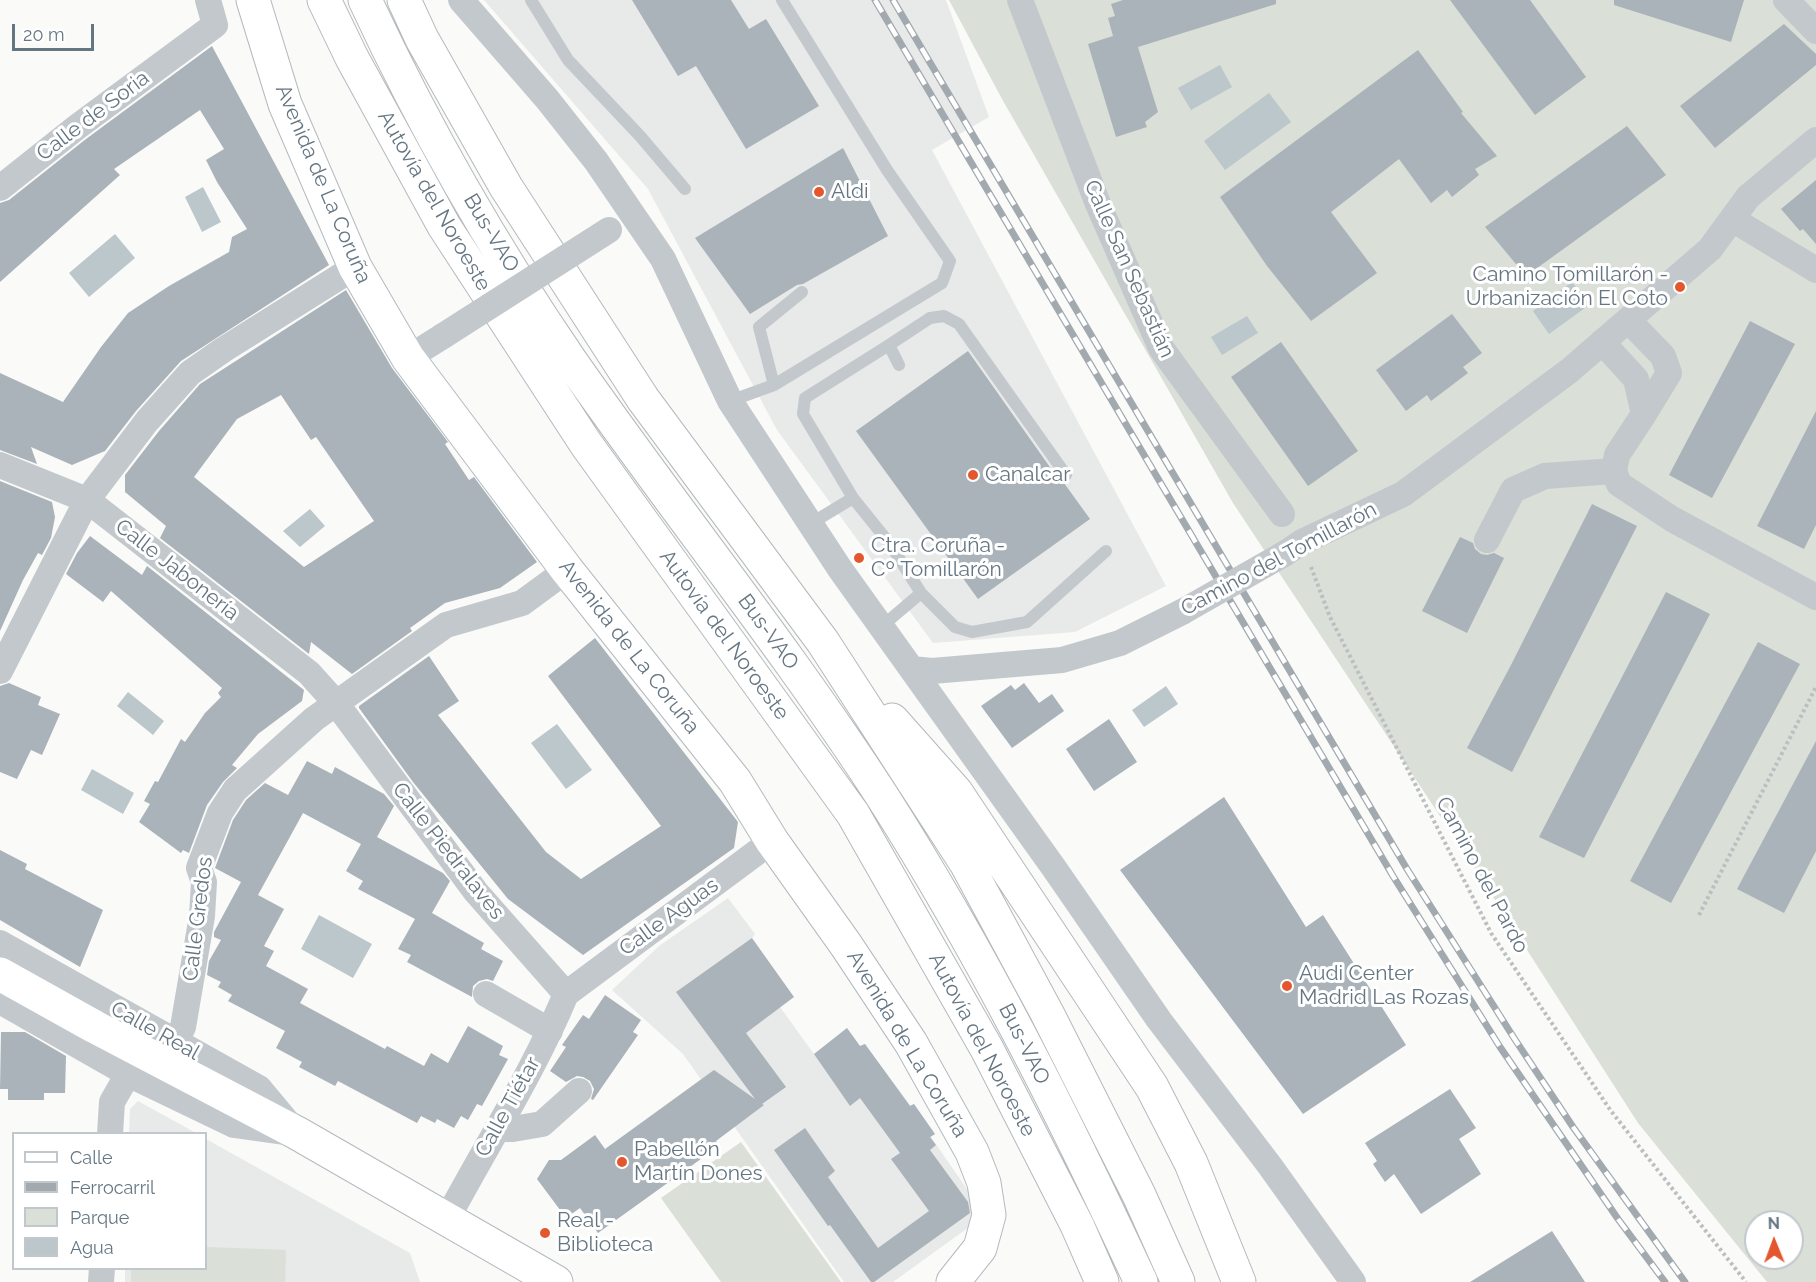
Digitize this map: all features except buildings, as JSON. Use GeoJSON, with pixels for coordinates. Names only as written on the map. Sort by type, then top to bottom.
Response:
{"type":"FeatureCollection","features":[{"type":"Feature","properties":{"kind":"main road","name":"Avenida de La Coruña"},"geometry":{"type":"LineString","coordinates":[[253,0],[285,104],[355,267],[408,358],[567,570],[735,781],[772,842],[846,945],[911,1043],[972,1152],[984,1183],[988,1215],[980,1248],[953,1282]]}},
{"type":"Feature","properties":{"kind":"main road","name":"Autovía del Noroeste"},"geometry":{"type":"LineString","coordinates":[[324,0],[352,58],[444,226],[586,444],[853,814],[987,1049],[1077,1226],[1102,1282]]}},
{"type":"Feature","properties":{"kind":"main road","name":"Bus-VAO"},"geometry":{"type":"LineString","coordinates":[[365,0],[400,75],[479,216],[569,358],[786,656],[882,796],[929,873],[990,978],[1141,1282]]}},
{"type":"Feature","properties":{"kind":"main road"},"geometry":{"type":"LineString","coordinates":[[404,0],[419,33],[506,187],[643,399],[823,642],[966,863],[1058,1034],[1139,1195],[1178,1282]]}},
{"type":"Feature","properties":{"kind":"main road"},"geometry":{"type":"LineString","coordinates":[[823,642],[956,792],[1152,1087],[1191,1163],[1239,1282]]}},
{"type":"Feature","properties":{"kind":"main road","name":"Calle Real"},"geometry":{"type":"LineString","coordinates":[[0,974],[95,1027],[297,1133],[556,1282]]}},
{"type":"Feature","properties":{"kind":"street","name":"Calle de Soria"},"geometry":{"type":"LineString","coordinates":[[0,188],[77,127],[214,25],[208,0]]}},
{"type":"Feature","properties":{"kind":"street"},"geometry":{"type":"LineString","coordinates":[[461,0],[547,99],[596,161],[663,259],[730,401],[810,524],[1159,1020],[1270,1166],[1353,1282]]}},
{"type":"Feature","properties":{"kind":"street","name":"Calle San Sebastián"},"geometry":{"type":"LineString","coordinates":[[1020,0],[1098,204],[1161,348],[1281,514]]}},
{"type":"Feature","properties":{"kind":"street"},"geometry":{"type":"LineString","coordinates":[[1786,0],[1816,31]]}},
{"type":"Feature","properties":{"kind":"street","name":"Camino del Tomillarón"},"geometry":{"type":"LineString","coordinates":[[912,669],[932,671],[1062,660],[1120,643],[1182,612],[1293,548],[1403,494],[1569,371],[1710,249],[1748,197],[1816,140]]}},
{"type":"Feature","properties":{"kind":"street"},"geometry":{"type":"LineString","coordinates":[[408,358],[609,230],[634,217]]}},
{"type":"Feature","properties":{"kind":"street"},"geometry":{"type":"LineString","coordinates":[[1732,219],[1816,270]]}},
{"type":"Feature","properties":{"kind":"street"},"geometry":{"type":"LineString","coordinates":[[0,671],[87,500],[147,421],[190,372],[355,267]]}},
{"type":"Feature","properties":{"kind":"street"},"geometry":{"type":"LineString","coordinates":[[1628,320],[1663,356],[1669,373],[1617,455],[1614,471],[1619,484],[1672,519],[1816,597]]}},
{"type":"Feature","properties":{"kind":"street"},"geometry":{"type":"LineString","coordinates":[[1602,342],[1636,379],[1644,414]]}},
{"type":"Feature","properties":{"kind":"street","name":"Calle Jabonería"},"geometry":{"type":"LineString","coordinates":[[0,465],[87,500],[309,673],[336,703]]}},
{"type":"Feature","properties":{"kind":"street"},"geometry":{"type":"LineString","coordinates":[[1487,540],[1513,490],[1545,476],[1614,471]]}},
{"type":"Feature","properties":{"kind":"street","name":"Calle Gredos"},"geometry":{"type":"LineString","coordinates":[[175,1043],[183,1027],[202,916],[204,882],[199,868],[220,813],[235,790],[290,738],[446,625],[522,603],[567,570]]}},
{"type":"Feature","properties":{"kind":"street","name":"Calle Piedralaves"},"geometry":{"type":"LineString","coordinates":[[336,703],[476,892],[566,994]]}},
{"type":"Feature","properties":{"kind":"street","name":"Calle Aguas"},"geometry":{"type":"LineString","coordinates":[[566,994],[772,842]]}},
{"type":"Feature","properties":{"kind":"street","name":"Calle Real"},"geometry":{"type":"LineString","coordinates":[[0,943],[259,1088],[297,1133]]}},
{"type":"Feature","properties":{"kind":"street"},"geometry":{"type":"LineString","coordinates":[[486,994],[550,1031]]}},
{"type":"Feature","properties":{"kind":"street","name":"Calle Tiétar"},"geometry":{"type":"LineString","coordinates":[[447,1219],[550,1031],[566,994]]}},
{"type":"Feature","properties":{"kind":"street","name":"Calle Real"},"geometry":{"type":"LineString","coordinates":[[0,1001],[128,1074],[234,1125],[297,1133]]}},
{"type":"Feature","properties":{"kind":"street"},"geometry":{"type":"LineString","coordinates":[[110,1132],[112,1102],[128,1074]]}},
{"type":"Feature","properties":{"kind":"street"},"geometry":{"type":"LineString","coordinates":[[497,1129],[542,1124],[579,1091]]}},
{"type":"Feature","properties":{"kind":"lane"},"geometry":{"type":"LineString","coordinates":[[531,0],[568,60],[640,136],[685,189]]}},
{"type":"Feature","properties":{"kind":"lane"},"geometry":{"type":"LineString","coordinates":[[730,401],[774,385],[942,283],[950,261],[887,170],[782,0]]}},
{"type":"Feature","properties":{"kind":"lane"},"geometry":{"type":"LineString","coordinates":[[774,385],[759,327],[802,292]]}},
{"type":"Feature","properties":{"kind":"lane"},"geometry":{"type":"LineString","coordinates":[[1066,475],[959,324],[944,316],[930,318],[806,398],[803,414],[853,498],[890,544],[921,593],[955,627],[972,632],[1027,622],[1106,551]]}},
{"type":"Feature","properties":{"kind":"lane"},"geometry":{"type":"LineString","coordinates":[[889,345],[899,365]]}},
{"type":"Feature","properties":{"kind":"lane"},"geometry":{"type":"LineString","coordinates":[[810,524],[853,498]]}},
{"type":"Feature","properties":{"kind":"lane"},"geometry":{"type":"LineString","coordinates":[[881,627],[921,593]]}},
{"type":"Feature","properties":{"kind":"path","name":"Camino del Pardo"},"geometry":{"type":"LineString","coordinates":[[1293,548],[1330,616],[1491,933],[1611,1111],[1746,1282]]}},
{"type":"Feature","properties":{"kind":"path"},"geometry":{"type":"LineString","coordinates":[[1699,915],[1816,687]]}},
{"type":"Feature","properties":{"kind":"shaded area"},"geometry":{"type":"Polygon","coordinates":[[[484,0],[946,0],[989,117],[932,150],[1166,586],[1075,632],[933,643],[777,430],[648,189],[484,0]]]}},
{"type":"Feature","properties":{"kind":"shaded area"},"geometry":{"type":"Polygon","coordinates":[[[728,898],[755,934],[752,938],[780,1007],[814,1054],[847,1028],[860,1046],[865,1044],[910,1105],[914,1104],[935,1134],[931,1137],[976,1202],[976,1222],[893,1282],[844,1282],[683,1054],[612,990],[659,946],[728,898]]]}},
{"type":"Feature","properties":{"kind":"shaded area"},"geometry":{"type":"Polygon","coordinates":[[[138,1101],[194,1132],[129,1132],[130,1109],[138,1101]]]}},
{"type":"Feature","properties":{"kind":"shaded area"},"geometry":{"type":"Polygon","coordinates":[[[207,1140],[410,1253],[420,1282],[125,1282],[125,1270],[207,1270],[207,1140]]]}},
{"type":"Feature","properties":{"kind":"green space"},"geometry":{"type":"Polygon","coordinates":[[[949,0],[1816,0],[1816,1282],[1767,1282],[1757,1270],[1804,1270],[1804,1210],[1744,1210],[1744,1254],[1638,1123],[1477,872],[1233,503],[1002,99],[949,0]]]}},
{"type":"Feature","properties":{"kind":"green space"},"geometry":{"type":"Polygon","coordinates":[[[741,1142],[841,1282],[721,1282],[661,1198],[741,1142]]]}},
{"type":"Feature","properties":{"kind":"green space"},"geometry":{"type":"Polygon","coordinates":[[[207,1247],[286,1250],[285,1282],[131,1282],[131,1270],[207,1270],[207,1247]]]}},
{"type":"Feature","properties":{"kind":"water"},"geometry":{"type":"Polygon","coordinates":[[[1220,65],[1232,87],[1191,110],[1178,88],[1220,65]]]}},
{"type":"Feature","properties":{"kind":"water"},"geometry":{"type":"Polygon","coordinates":[[[1269,93],[1291,122],[1225,170],[1204,141],[1269,93]]]}},
{"type":"Feature","properties":{"kind":"water"},"geometry":{"type":"Polygon","coordinates":[[[203,187],[221,222],[202,232],[185,197],[203,187]]]}},
{"type":"Feature","properties":{"kind":"water"},"geometry":{"type":"Polygon","coordinates":[[[115,234],[135,258],[89,297],[69,273],[115,234]]]}},
{"type":"Feature","properties":{"kind":"water"},"geometry":{"type":"Polygon","coordinates":[[[1572,282],[1589,305],[1549,334],[1533,311],[1572,282]]]}},
{"type":"Feature","properties":{"kind":"water"},"geometry":{"type":"Polygon","coordinates":[[[1247,316],[1258,333],[1222,355],[1211,337],[1247,316]]]}},
{"type":"Feature","properties":{"kind":"water"},"geometry":{"type":"Polygon","coordinates":[[[310,509],[325,526],[300,547],[283,531],[310,509]]]}},
{"type":"Feature","properties":{"kind":"water"},"geometry":{"type":"Polygon","coordinates":[[[1166,686],[1178,704],[1144,727],[1132,710],[1166,686]]]}},
{"type":"Feature","properties":{"kind":"water"},"geometry":{"type":"Polygon","coordinates":[[[128,692],[164,721],[153,735],[117,706],[128,692]]]}},
{"type":"Feature","properties":{"kind":"water"},"geometry":{"type":"Polygon","coordinates":[[[557,724],[592,770],[566,789],[531,743],[557,724]]]}},
{"type":"Feature","properties":{"kind":"water"},"geometry":{"type":"Polygon","coordinates":[[[92,769],[134,793],[123,814],[81,790],[92,769]]]}},
{"type":"Feature","properties":{"kind":"water"},"geometry":{"type":"Polygon","coordinates":[[[319,915],[372,944],[353,978],[301,949],[319,915]]]}},
{"type":"Feature","properties":{"kind":"railway"},"geometry":{"type":"LineString","coordinates":[[875,0],[1393,876],[1500,1047],[1618,1219],[1665,1282]]}},
{"type":"Feature","properties":{"kind":"railway"},"geometry":{"type":"LineString","coordinates":[[893,0],[1407,869],[1573,1127],[1685,1282]]}},
{"type":"Feature","properties":{"kind":"place","name":"Aldi"},"geometry":{"type":"Point","coordinates":[819,192]}},
{"type":"Feature","properties":{"kind":"place","name":"Camino Tomillarón - Urbanización El Coto"},"geometry":{"type":"Point","coordinates":[1680,287]}},
{"type":"Feature","properties":{"kind":"place","name":"Canalcar"},"geometry":{"type":"Point","coordinates":[973,475]}},
{"type":"Feature","properties":{"kind":"place","name":"Ctra. Coruña - Cº Tomillarón"},"geometry":{"type":"Point","coordinates":[859,558]}},
{"type":"Feature","properties":{"kind":"place","name":"Audi Center Madrid Las Rozas"},"geometry":{"type":"Point","coordinates":[1287,986]}},
{"type":"Feature","properties":{"kind":"place","name":"Pabellón Martín Dones"},"geometry":{"type":"Point","coordinates":[622,1162]}},
{"type":"Feature","properties":{"kind":"place","name":"Real - Biblioteca"},"geometry":{"type":"Point","coordinates":[545,1233]}}]}
